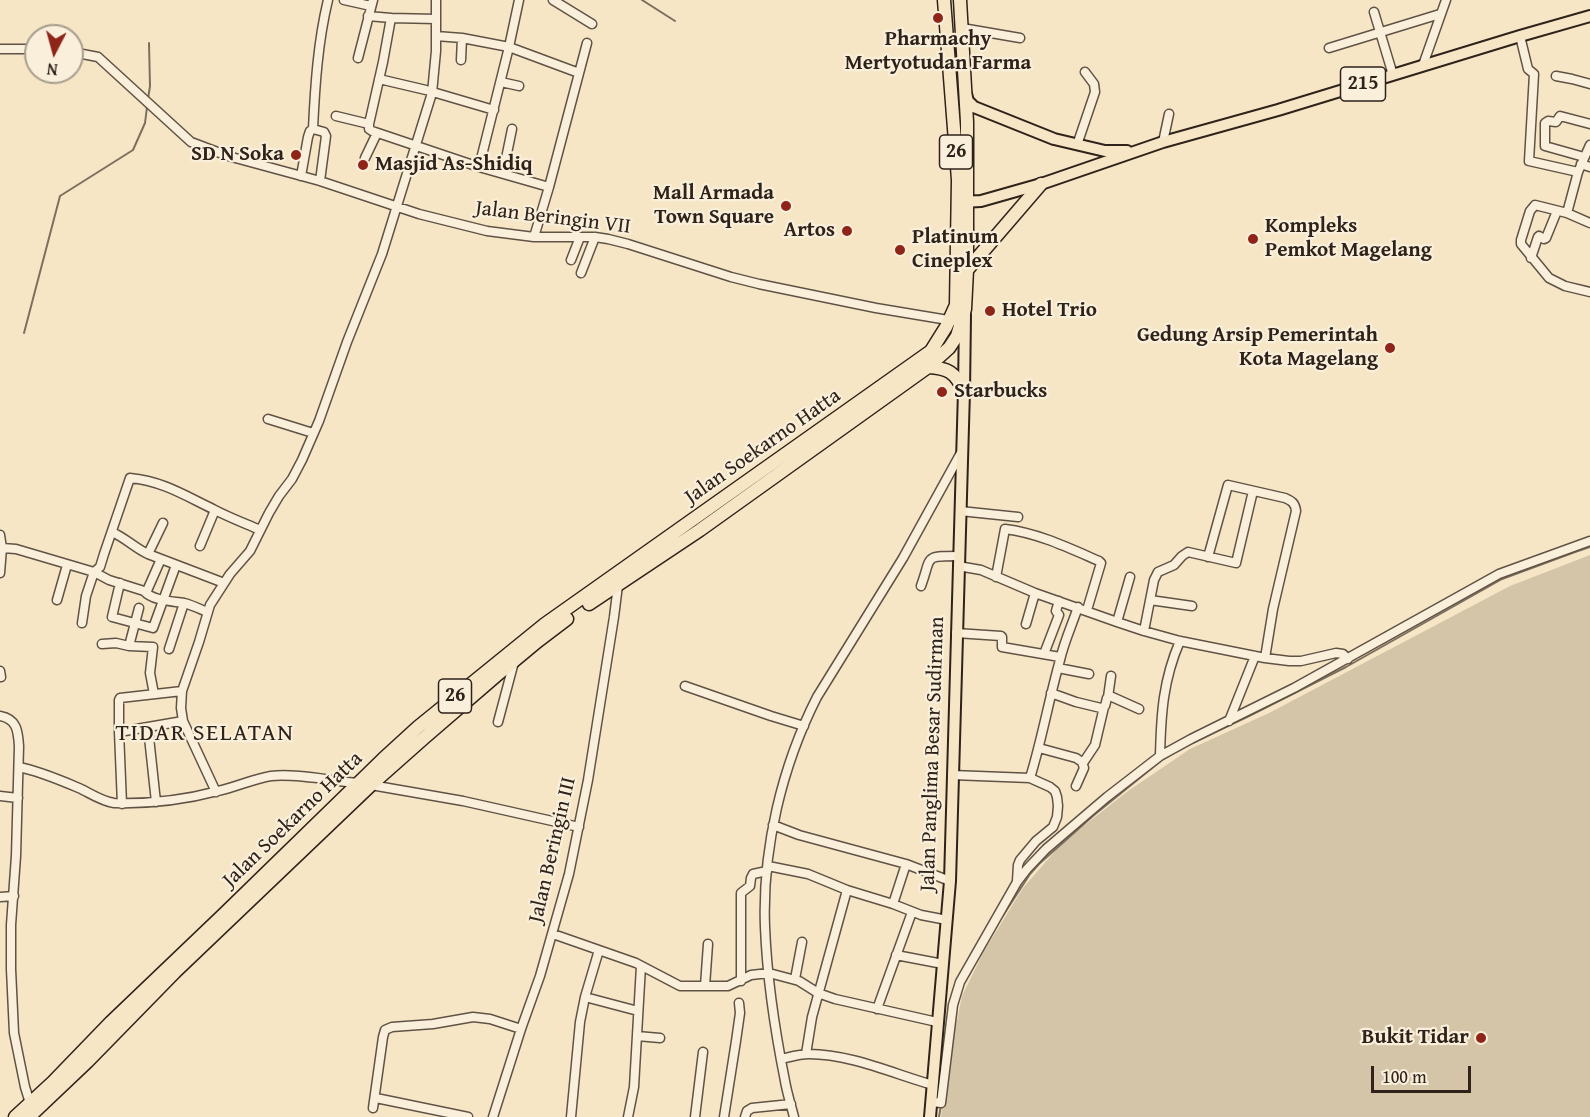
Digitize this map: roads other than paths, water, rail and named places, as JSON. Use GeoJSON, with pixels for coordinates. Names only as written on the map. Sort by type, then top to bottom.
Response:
{"type":"FeatureCollection","features":[{"type":"Feature","properties":{"kind":"highway","name":"26"},"geometry":{"type":"LineString","coordinates":[[928,367],[949,348],[957,336],[967,270],[944,0]]}},
{"type":"Feature","properties":{"kind":"highway","name":"26"},"geometry":{"type":"LineString","coordinates":[[960,0],[967,111],[960,307]]}},
{"type":"Feature","properties":{"kind":"highway"},"geometry":{"type":"LineString","coordinates":[[967,270],[1041,184]]}},
{"type":"Feature","properties":{"kind":"highway","name":"26"},"geometry":{"type":"LineString","coordinates":[[931,351],[958,322]]}},
{"type":"Feature","properties":{"kind":"highway","name":"Jalan Soekarno Hatta"},"geometry":{"type":"LineString","coordinates":[[29,1117],[91,1050],[111,1022],[418,727],[545,624],[681,543],[931,351]]}},
{"type":"Feature","properties":{"kind":"highway"},"geometry":{"type":"LineString","coordinates":[[928,367],[949,370],[958,378],[964,391]]}},
{"type":"Feature","properties":{"kind":"highway","name":"Jalan Soekarno Hatta"},"geometry":{"type":"LineString","coordinates":[[807,446],[928,367]]}},
{"type":"Feature","properties":{"kind":"highway","name":"Jalan Soekarno Hatta"},"geometry":{"type":"LineString","coordinates":[[15,1117],[91,1050],[424,738],[514,661],[618,579]]}},
{"type":"Feature","properties":{"kind":"main road","name":"215"},"geometry":{"type":"LineString","coordinates":[[962,202],[981,201],[1041,184],[1163,142],[1266,114],[1590,16]]}},
{"type":"Feature","properties":{"kind":"main road","name":"215"},"geometry":{"type":"LineString","coordinates":[[965,89],[968,101],[974,107],[1054,139],[1105,151],[1136,151]]}},
{"type":"Feature","properties":{"kind":"main road"},"geometry":{"type":"LineString","coordinates":[[955,130],[959,116],[967,111],[985,112]]}},
{"type":"Feature","properties":{"kind":"main road"},"geometry":{"type":"LineString","coordinates":[[1082,146],[1094,158],[1091,168]]}},
{"type":"Feature","properties":{"kind":"main road"},"geometry":{"type":"LineString","coordinates":[[958,322],[964,363]]}},
{"type":"Feature","properties":{"kind":"main road"},"geometry":{"type":"LineString","coordinates":[[957,336],[964,363]]}},
{"type":"Feature","properties":{"kind":"main road"},"geometry":{"type":"LineString","coordinates":[[931,351],[944,345],[956,352],[964,363]]}},
{"type":"Feature","properties":{"kind":"main road","name":"Jalan Panglima Besar Sudirman"},"geometry":{"type":"LineString","coordinates":[[930,1117],[950,881],[964,363]]}},
{"type":"Feature","properties":{"kind":"street"},"geometry":{"type":"LineString","coordinates":[[301,176],[309,133],[313,129],[327,0]]}},
{"type":"Feature","properties":{"kind":"street"},"geometry":{"type":"LineString","coordinates":[[344,0],[371,7],[391,18],[433,20]]}},
{"type":"Feature","properties":{"kind":"street"},"geometry":{"type":"LineString","coordinates":[[216,792],[183,721],[182,690],[207,612],[230,574],[250,551],[279,496],[292,479],[302,460],[381,254],[397,207],[412,145],[429,92],[436,36],[433,20],[436,0]]}},
{"type":"Feature","properties":{"kind":"street"},"geometry":{"type":"LineString","coordinates":[[479,167],[519,0]]}},
{"type":"Feature","properties":{"kind":"street"},"geometry":{"type":"LineString","coordinates":[[553,0],[592,24]]}},
{"type":"Feature","properties":{"kind":"street"},"geometry":{"type":"LineString","coordinates":[[1423,65],[1446,0]]}},
{"type":"Feature","properties":{"kind":"street"},"geometry":{"type":"LineString","coordinates":[[358,58],[371,7]]}},
{"type":"Feature","properties":{"kind":"street"},"geometry":{"type":"LineString","coordinates":[[1374,12],[1393,75]]}},
{"type":"Feature","properties":{"kind":"street"},"geometry":{"type":"LineString","coordinates":[[1329,48],[1440,14]]}},
{"type":"Feature","properties":{"kind":"street"},"geometry":{"type":"LineString","coordinates":[[391,18],[369,129],[479,167],[549,187]]}},
{"type":"Feature","properties":{"kind":"street"},"geometry":{"type":"LineString","coordinates":[[962,28],[1020,38]]}},
{"type":"Feature","properties":{"kind":"street"},"geometry":{"type":"LineString","coordinates":[[436,36],[462,38],[509,47],[579,73]]}},
{"type":"Feature","properties":{"kind":"street"},"geometry":{"type":"LineString","coordinates":[[1520,36],[1528,69],[1534,74],[1529,161],[1583,165]]}},
{"type":"Feature","properties":{"kind":"street"},"geometry":{"type":"LineString","coordinates":[[461,60],[462,38]]}},
{"type":"Feature","properties":{"kind":"street"},"geometry":{"type":"LineString","coordinates":[[534,237],[587,43]]}},
{"type":"Feature","properties":{"kind":"street"},"geometry":{"type":"LineString","coordinates":[[0,50],[24,49]]}},
{"type":"Feature","properties":{"kind":"street","name":"Jalan Beringin VII"},"geometry":{"type":"LineString","coordinates":[[84,54],[98,57],[187,138],[201,147],[253,164],[320,181],[397,207],[487,231],[534,237],[595,237],[628,244],[759,284],[958,322]]}},
{"type":"Feature","properties":{"kind":"street"},"geometry":{"type":"LineString","coordinates":[[1082,146],[1095,92],[1094,84],[1085,72]]}},
{"type":"Feature","properties":{"kind":"street"},"geometry":{"type":"LineString","coordinates":[[1556,76],[1590,84]]}},
{"type":"Feature","properties":{"kind":"street"},"geometry":{"type":"LineString","coordinates":[[379,79],[494,110]]}},
{"type":"Feature","properties":{"kind":"street"},"geometry":{"type":"LineString","coordinates":[[501,82],[519,86]]}},
{"type":"Feature","properties":{"kind":"street"},"geometry":{"type":"LineString","coordinates":[[1163,142],[1169,114]]}},
{"type":"Feature","properties":{"kind":"street"},"geometry":{"type":"LineString","coordinates":[[336,116],[369,124]]}},
{"type":"Feature","properties":{"kind":"street"},"geometry":{"type":"LineString","coordinates":[[1583,165],[1545,146],[1545,123],[1555,122],[1560,116],[1590,124]]}},
{"type":"Feature","properties":{"kind":"street"},"geometry":{"type":"LineString","coordinates":[[313,129],[324,132],[326,136],[320,181]]}},
{"type":"Feature","properties":{"kind":"street"},"geometry":{"type":"LineString","coordinates":[[503,174],[512,129]]}},
{"type":"Feature","properties":{"kind":"street"},"geometry":{"type":"LineString","coordinates":[[365,158],[377,133]]}},
{"type":"Feature","properties":{"kind":"street"},"geometry":{"type":"LineString","coordinates":[[1567,213],[1590,145]]}},
{"type":"Feature","properties":{"kind":"street"},"geometry":{"type":"LineString","coordinates":[[1590,224],[1567,213],[1536,205],[1530,211],[1521,242],[1531,258],[1549,278],[1556,283],[1590,292]]}},
{"type":"Feature","properties":{"kind":"street"},"geometry":{"type":"LineString","coordinates":[[1531,258],[1538,237],[1546,238],[1557,211]]}},
{"type":"Feature","properties":{"kind":"street"},"geometry":{"type":"LineString","coordinates":[[571,260],[580,237]]}},
{"type":"Feature","properties":{"kind":"street"},"geometry":{"type":"LineString","coordinates":[[581,273],[595,237]]}},
{"type":"Feature","properties":{"kind":"street"},"geometry":{"type":"LineString","coordinates":[[268,419],[313,433]]}},
{"type":"Feature","properties":{"kind":"street"},"geometry":{"type":"LineString","coordinates":[[794,1117],[781,1059],[765,928],[773,825],[804,726],[817,697],[903,558],[962,450]]}},
{"type":"Feature","properties":{"kind":"street"},"geometry":{"type":"LineString","coordinates":[[82,623],[86,596],[94,572],[100,567],[130,478],[146,479],[164,485],[260,530]]}},
{"type":"Feature","properties":{"kind":"street"},"geometry":{"type":"LineString","coordinates":[[1208,557],[1228,485],[1293,501],[1296,511],[1260,657],[1229,721]]}},
{"type":"Feature","properties":{"kind":"street"},"geometry":{"type":"LineString","coordinates":[[1144,632],[1154,580],[1158,572],[1174,565],[1188,552],[1236,563],[1253,491]]}},
{"type":"Feature","properties":{"kind":"street"},"geometry":{"type":"LineString","coordinates":[[200,546],[215,510]]}},
{"type":"Feature","properties":{"kind":"street"},"geometry":{"type":"LineString","coordinates":[[960,511],[1018,517]]}},
{"type":"Feature","properties":{"kind":"street"},"geometry":{"type":"LineString","coordinates":[[148,554],[163,523]]}},
{"type":"Feature","properties":{"kind":"street"},"geometry":{"type":"LineString","coordinates":[[996,576],[1005,529],[1066,546],[1101,563],[1087,610]]}},
{"type":"Feature","properties":{"kind":"street"},"geometry":{"type":"LineString","coordinates":[[112,532],[123,537],[139,550],[224,583]]}},
{"type":"Feature","properties":{"kind":"street"},"geometry":{"type":"LineString","coordinates":[[0,536],[2,548],[0,573]]}},
{"type":"Feature","properties":{"kind":"street"},"geometry":{"type":"LineString","coordinates":[[931,1102],[940,1103],[953,1005],[960,982],[1017,882],[1046,849],[1107,797],[1160,756],[1348,659],[1499,573],[1590,541]]}},
{"type":"Feature","properties":{"kind":"street"},"geometry":{"type":"LineString","coordinates":[[2,548],[16,549],[94,572],[163,600],[184,603],[207,612]]}},
{"type":"Feature","properties":{"kind":"street"},"geometry":{"type":"LineString","coordinates":[[921,586],[928,562],[932,557],[937,556],[958,561],[1035,593],[1144,632],[1289,661],[1301,661],[1336,652],[1348,659]]}},
{"type":"Feature","properties":{"kind":"street"},"geometry":{"type":"LineString","coordinates":[[146,593],[160,559]]}},
{"type":"Feature","properties":{"kind":"street"},"geometry":{"type":"LineString","coordinates":[[57,600],[67,565]]}},
{"type":"Feature","properties":{"kind":"street"},"geometry":{"type":"LineString","coordinates":[[120,583],[111,615],[114,618],[153,628],[176,565]]}},
{"type":"Feature","properties":{"kind":"street"},"geometry":{"type":"LineString","coordinates":[[1117,622],[1130,577]]}},
{"type":"Feature","properties":{"kind":"street","name":"Jalan Beringin III"},"geometry":{"type":"LineString","coordinates":[[493,1117],[540,976],[569,874],[614,617],[618,579]]}},
{"type":"Feature","properties":{"kind":"street"},"geometry":{"type":"LineString","coordinates":[[1026,624],[1035,593]]}},
{"type":"Feature","properties":{"kind":"street"},"geometry":{"type":"LineString","coordinates":[[1150,600],[1192,606]]}},
{"type":"Feature","properties":{"kind":"street"},"geometry":{"type":"LineString","coordinates":[[1044,654],[1059,614],[1056,611],[1059,601]]}},
{"type":"Feature","properties":{"kind":"street"},"geometry":{"type":"LineString","coordinates":[[169,649],[184,603]]}},
{"type":"Feature","properties":{"kind":"street"},"geometry":{"type":"LineString","coordinates":[[1030,778],[1060,657],[1078,607]]}},
{"type":"Feature","properties":{"kind":"street"},"geometry":{"type":"LineString","coordinates":[[129,646],[140,608]]}},
{"type":"Feature","properties":{"kind":"street"},"geometry":{"type":"LineString","coordinates":[[956,633],[1001,636],[1002,647],[1060,657]]}},
{"type":"Feature","properties":{"kind":"street"},"geometry":{"type":"LineString","coordinates":[[1160,756],[1161,709],[1171,665],[1180,641]]}},
{"type":"Feature","properties":{"kind":"street"},"geometry":{"type":"LineString","coordinates":[[102,644],[117,643],[153,648],[150,673],[154,694]]}},
{"type":"Feature","properties":{"kind":"street"},"geometry":{"type":"LineString","coordinates":[[498,722],[514,661]]}},
{"type":"Feature","properties":{"kind":"street"},"geometry":{"type":"LineString","coordinates":[[1058,668],[1089,674]]}},
{"type":"Feature","properties":{"kind":"street"},"geometry":{"type":"LineString","coordinates":[[0,671],[1,677]]}},
{"type":"Feature","properties":{"kind":"street"},"geometry":{"type":"LineString","coordinates":[[1076,786],[1083,764],[1095,745],[1108,697],[1111,676]]}},
{"type":"Feature","properties":{"kind":"street"},"geometry":{"type":"LineString","coordinates":[[685,686],[804,726]]}},
{"type":"Feature","properties":{"kind":"street"},"geometry":{"type":"LineString","coordinates":[[122,804],[120,698],[182,690]]}},
{"type":"Feature","properties":{"kind":"street"},"geometry":{"type":"LineString","coordinates":[[1051,693],[1076,702],[1104,707]]}},
{"type":"Feature","properties":{"kind":"street"},"geometry":{"type":"LineString","coordinates":[[1108,697],[1139,709]]}},
{"type":"Feature","properties":{"kind":"street"},"geometry":{"type":"LineString","coordinates":[[0,716],[10,719],[16,730],[23,768],[18,798],[11,969],[14,1033],[30,1104]]}},
{"type":"Feature","properties":{"kind":"street"},"geometry":{"type":"LineString","coordinates":[[119,732],[183,721]]}},
{"type":"Feature","properties":{"kind":"street"},"geometry":{"type":"LineString","coordinates":[[148,728],[156,802]]}},
{"type":"Feature","properties":{"kind":"street"},"geometry":{"type":"LineString","coordinates":[[1039,748],[1076,758],[1083,764]]}},
{"type":"Feature","properties":{"kind":"street"},"geometry":{"type":"LineString","coordinates":[[23,768],[77,787],[108,802],[122,804],[156,802],[216,792],[258,779],[281,776],[358,783]]}},
{"type":"Feature","properties":{"kind":"street"},"geometry":{"type":"LineString","coordinates":[[952,775],[1030,778],[1050,787],[1057,797],[1058,806],[1053,827],[1020,860],[1017,882]]}},
{"type":"Feature","properties":{"kind":"street"},"geometry":{"type":"LineString","coordinates":[[372,785],[463,801],[579,827]]}},
{"type":"Feature","properties":{"kind":"street"},"geometry":{"type":"LineString","coordinates":[[0,796],[18,798]]}},
{"type":"Feature","properties":{"kind":"street"},"geometry":{"type":"LineString","coordinates":[[773,825],[799,835],[906,864],[950,881]]}},
{"type":"Feature","properties":{"kind":"street"},"geometry":{"type":"LineString","coordinates":[[893,904],[906,864]]}},
{"type":"Feature","properties":{"kind":"street"},"geometry":{"type":"LineString","coordinates":[[741,981],[741,893],[750,887],[753,874],[768,868],[808,874],[912,912],[947,920]]}},
{"type":"Feature","properties":{"kind":"street"},"geometry":{"type":"LineString","coordinates":[[806,1054],[818,993],[847,890]]}},
{"type":"Feature","properties":{"kind":"street"},"geometry":{"type":"LineString","coordinates":[[0,897],[14,896]]}},
{"type":"Feature","properties":{"kind":"street"},"geometry":{"type":"LineString","coordinates":[[877,1009],[912,912]]}},
{"type":"Feature","properties":{"kind":"street"},"geometry":{"type":"LineString","coordinates":[[553,934],[641,966],[680,986],[728,987],[756,974],[769,973],[795,980],[818,993],[835,999],[937,1022]]}},
{"type":"Feature","properties":{"kind":"street"},"geometry":{"type":"LineString","coordinates":[[795,980],[802,942]]}},
{"type":"Feature","properties":{"kind":"street"},"geometry":{"type":"LineString","coordinates":[[705,986],[708,944]]}},
{"type":"Feature","properties":{"kind":"street"},"geometry":{"type":"LineString","coordinates":[[571,1117],[578,1038],[585,997],[599,950]]}},
{"type":"Feature","properties":{"kind":"street"},"geometry":{"type":"LineString","coordinates":[[896,955],[943,964]]}},
{"type":"Feature","properties":{"kind":"street"},"geometry":{"type":"LineString","coordinates":[[628,1117],[634,1087],[641,966]]}},
{"type":"Feature","properties":{"kind":"street"},"geometry":{"type":"LineString","coordinates":[[0,971],[11,969]]}},
{"type":"Feature","properties":{"kind":"street"},"geometry":{"type":"LineString","coordinates":[[585,997],[638,1011]]}},
{"type":"Feature","properties":{"kind":"street"},"geometry":{"type":"LineString","coordinates":[[724,1117],[740,1013],[739,1003]]}},
{"type":"Feature","properties":{"kind":"street"},"geometry":{"type":"LineString","coordinates":[[373,1108],[383,1037],[388,1028],[433,1024],[473,1017],[490,1019],[521,1029]]}},
{"type":"Feature","properties":{"kind":"street"},"geometry":{"type":"LineString","coordinates":[[637,1036],[660,1038]]}},
{"type":"Feature","properties":{"kind":"street"},"geometry":{"type":"LineString","coordinates":[[695,1117],[703,1052]]}},
{"type":"Feature","properties":{"kind":"street"},"geometry":{"type":"LineString","coordinates":[[781,1059],[806,1054],[825,1056],[933,1084]]}},
{"type":"Feature","properties":{"kind":"street"},"geometry":{"type":"LineString","coordinates":[[376,1098],[404,1102],[464,1117]]}},
{"type":"Feature","properties":{"kind":"street"},"geometry":{"type":"LineString","coordinates":[[745,1117],[747,1111],[752,1108],[791,1104]]}},
{"type":"Feature","properties":{"kind":"waterway"},"geometry":{"type":"LineString","coordinates":[[642,0],[675,21]]}},
{"type":"Feature","properties":{"kind":"waterway"},"geometry":{"type":"LineString","coordinates":[[148,99],[149,43]]}},
{"type":"Feature","properties":{"kind":"waterway"},"geometry":{"type":"LineString","coordinates":[[24,333],[60,196],[133,150],[145,123],[147,107]]}},
{"type":"Feature","properties":{"kind":"waterway"},"geometry":{"type":"LineString","coordinates":[[1190,744],[1346,667],[1502,579],[1590,547]]}},
{"type":"Feature","properties":{"kind":"waterway"},"geometry":{"type":"LineString","coordinates":[[1002,917],[1039,864],[1094,815],[1162,760],[1179,750]]}},
{"type":"Feature","properties":{"kind":"waterway"},"geometry":{"type":"LineString","coordinates":[[939,1117],[941,1105]]}},
{"type":"Feature","properties":{"kind":"place","name":"Pharmachy Mertyotudan Farma"},"geometry":{"type":"Point","coordinates":[938,18]}},
{"type":"Feature","properties":{"kind":"place","name":"SD N Soka"},"geometry":{"type":"Point","coordinates":[296,155]}},
{"type":"Feature","properties":{"kind":"place","name":"Masjid As-Shidiq"},"geometry":{"type":"Point","coordinates":[363,165]}},
{"type":"Feature","properties":{"kind":"place","name":"Mall Armada Town Square"},"geometry":{"type":"Point","coordinates":[786,206]}},
{"type":"Feature","properties":{"kind":"place","name":"Artos"},"geometry":{"type":"Point","coordinates":[847,231]}},
{"type":"Feature","properties":{"kind":"place","name":"Kompleks Pemkot Magelang"},"geometry":{"type":"Point","coordinates":[1253,239]}},
{"type":"Feature","properties":{"kind":"place","name":"Platinum Cineplex"},"geometry":{"type":"Point","coordinates":[900,250]}},
{"type":"Feature","properties":{"kind":"place","name":"Hotel Trio"},"geometry":{"type":"Point","coordinates":[990,311]}},
{"type":"Feature","properties":{"kind":"place","name":"Gedung Arsip Pemerintah Kota Magelang"},"geometry":{"type":"Point","coordinates":[1390,348]}},
{"type":"Feature","properties":{"kind":"place","name":"Starbucks"},"geometry":{"type":"Point","coordinates":[942,392]}},
{"type":"Feature","properties":{"kind":"place","name":"Bukit Tidar"},"geometry":{"type":"Point","coordinates":[1481,1038]}},
{"type":"Feature","properties":{"kind":"district","name":"TIDAR SELATAN"},"geometry":{"type":"Point","coordinates":[205,734]}}]}
